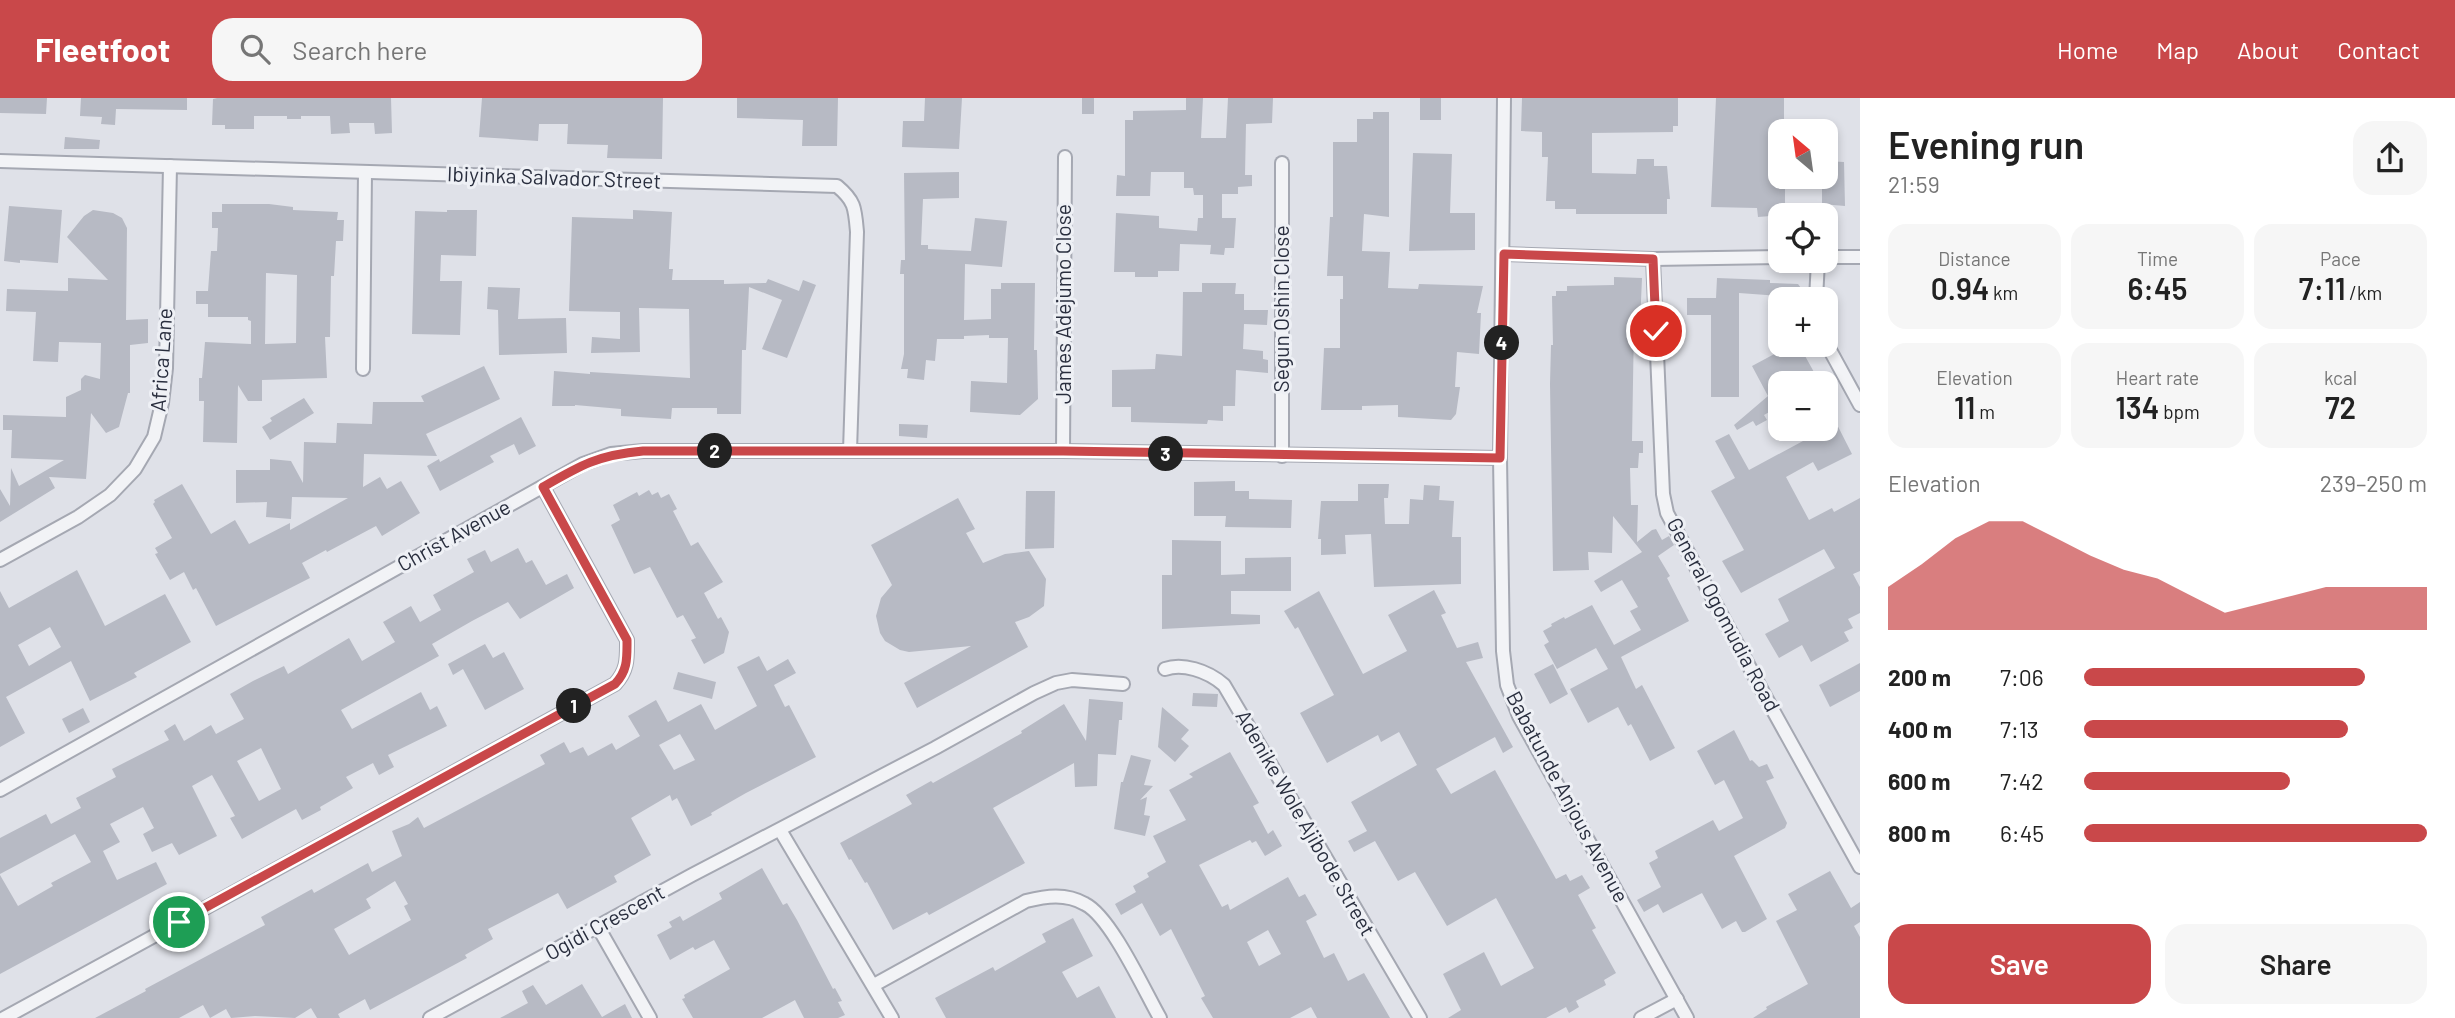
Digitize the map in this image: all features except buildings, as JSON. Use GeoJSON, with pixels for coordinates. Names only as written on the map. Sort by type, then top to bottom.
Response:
{"type":"FeatureCollection","features":[{"type":"Feature","properties":{"kind":"street","name":"Babatunde Anjous Avenue"},"geometry":{"type":"LineString","coordinates":[[1504,98],[1500,458],[1503,651],[1507,685],[1519,716],[1687,1018]]}},
{"type":"Feature","properties":{"kind":"street","name":"James Adejumo Close"},"geometry":{"type":"LineString","coordinates":[[1063,451],[1065,157]]}},
{"type":"Feature","properties":{"kind":"street","name":"Ibiyinka Salvador Street"},"geometry":{"type":"LineString","coordinates":[[0,161],[837,186],[850,198],[856,211],[850,451]]}},
{"type":"Feature","properties":{"kind":"street","name":"Segun Oshin Close"},"geometry":{"type":"LineString","coordinates":[[1282,163],[1282,456]]}},
{"type":"Feature","properties":{"kind":"street","name":"Africa Lane"},"geometry":{"type":"LineString","coordinates":[[0,560],[78,517],[110,495],[135,469],[154,437],[166,369],[170,166]]}},
{"type":"Feature","properties":{"kind":"street"},"geometry":{"type":"LineString","coordinates":[[363,369],[365,173]]}},
{"type":"Feature","properties":{"kind":"street"},"geometry":{"type":"LineString","coordinates":[[1504,254],[1653,259],[1768,257]]}},
{"type":"Feature","properties":{"kind":"street"},"geometry":{"type":"LineString","coordinates":[[1838,257],[1860,257]]}},
{"type":"Feature","properties":{"kind":"street","name":"General Ogomudia Road"},"geometry":{"type":"LineString","coordinates":[[1653,259],[1663,494],[1667,513],[1860,867]]}},
{"type":"Feature","properties":{"kind":"street"},"geometry":{"type":"LineString","coordinates":[[1834,357],[1860,405]]}},
{"type":"Feature","properties":{"kind":"street","name":"Christ Avenue"},"geometry":{"type":"LineString","coordinates":[[0,790],[583,464],[611,454],[643,451],[1063,451],[1500,458]]}},
{"type":"Feature","properties":{"kind":"street"},"geometry":{"type":"LineString","coordinates":[[4,1018],[615,684],[627,666],[627,640],[543,487]]}},
{"type":"Feature","properties":{"kind":"street","name":"Adenike Wole Ajibode Street"},"geometry":{"type":"LineString","coordinates":[[1165,669],[1195,668],[1214,676],[1224,685],[1420,1018]]}},
{"type":"Feature","properties":{"kind":"street","name":"Ogidi Crescent"},"geometry":{"type":"LineString","coordinates":[[430,1018],[1056,683],[1072,680],[1123,684]]}},
{"type":"Feature","properties":{"kind":"street"},"geometry":{"type":"LineString","coordinates":[[780,830],[892,1018]]}},
{"type":"Feature","properties":{"kind":"street"},"geometry":{"type":"LineString","coordinates":[[874,985],[1026,901],[1047,896],[1065,897],[1086,904],[1106,923],[1160,1018]]}},
{"type":"Feature","properties":{"kind":"street"},"geometry":{"type":"LineString","coordinates":[[598,927],[650,1018]]}},
{"type":"Feature","properties":{"kind":"street"},"geometry":{"type":"LineString","coordinates":[[1641,1018],[1676,999]]}},
{"type":"Feature","properties":{"kind":"route"},"geometry":{"type":"LineString","coordinates":[[179,922],[615,684],[623,675],[627,666],[627,640],[543,487],[583,464],[611,454],[643,451],[1063,451],[1500,458],[1504,254],[1653,259],[1656,331]]}}]}
